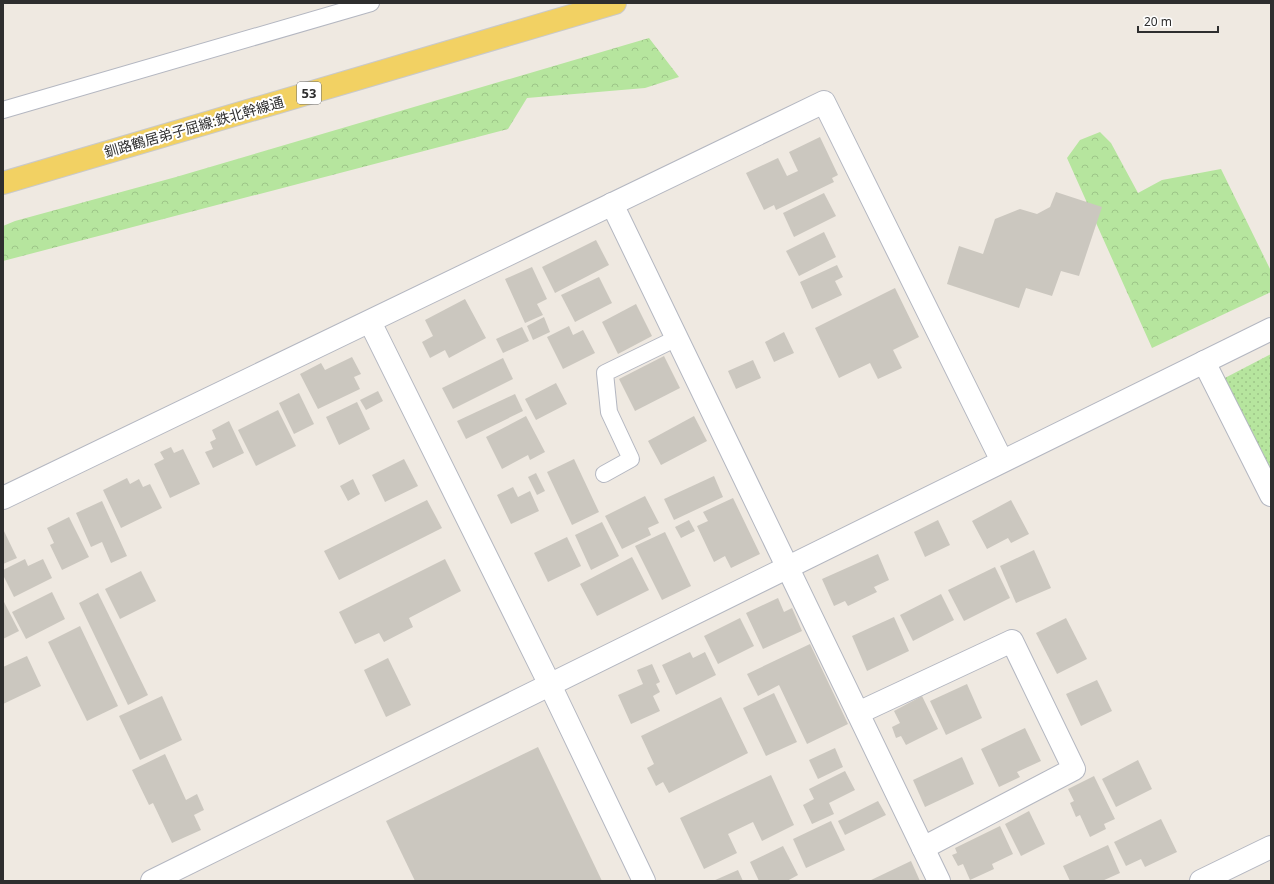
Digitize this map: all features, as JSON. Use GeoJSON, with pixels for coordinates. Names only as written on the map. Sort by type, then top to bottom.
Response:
{"type":"FeatureCollection","features":[{"type":"Feature","properties":{"kind":"main road","name":"釧路鶴居弟子屈線:鉄北幹線通"},"geometry":{"type":"LineString","coordinates":[[3,183],[615,3]]}},
{"type":"Feature","properties":{"kind":"street"},"geometry":{"type":"LineString","coordinates":[[3,498],[824,102],[1002,461]]}},
{"type":"Feature","properties":{"kind":"street"},"geometry":{"type":"LineString","coordinates":[[612,204],[939,881]]}},
{"type":"Feature","properties":{"kind":"street"},"geometry":{"type":"LineString","coordinates":[[370,322],[550,685],[644,881]]}},
{"type":"Feature","properties":{"kind":"street"},"geometry":{"type":"LineString","coordinates":[[152,881],[1271,329]]}},
{"type":"Feature","properties":{"kind":"street"},"geometry":{"type":"LineString","coordinates":[[1204,362],[1271,495]]}},
{"type":"Feature","properties":{"kind":"street"},"geometry":{"type":"LineString","coordinates":[[858,712],[1012,642],[1074,769],[923,848]]}},
{"type":"Feature","properties":{"kind":"street"},"geometry":{"type":"LineString","coordinates":[[1201,881],[1271,847]]}},
{"type":"Feature","properties":{"kind":"lane"},"geometry":{"type":"LineString","coordinates":[[3,110],[371,3]]}},
{"type":"Feature","properties":{"kind":"lane"},"geometry":{"type":"LineString","coordinates":[[604,474],[631,459],[609,412],[605,373],[677,338]]}},
{"type":"Feature","properties":{"kind":"green space"},"geometry":{"type":"Polygon","coordinates":[[[649,38],[679,77],[645,88],[527,98],[508,129],[3,261],[3,226],[15,221],[176,177],[649,38]]]}},
{"type":"Feature","properties":{"kind":"green space"},"geometry":{"type":"Polygon","coordinates":[[[1100,132],[1111,143],[1138,193],[1162,180],[1221,169],[1271,271],[1271,292],[1152,348],[1067,158],[1080,140],[1100,132]]]}},
{"type":"Feature","properties":{"kind":"green space"},"geometry":{"type":"Polygon","coordinates":[[[1271,354],[1271,481],[1221,380],[1271,354]]]}},
{"type":"Feature","properties":{"kind":"building"},"geometry":{"type":"Polygon","coordinates":[[[820,137],[838,175],[832,178],[834,182],[776,210],[774,205],[764,210],[746,173],[778,158],[787,176],[798,171],[789,152],[820,137]]]}},
{"type":"Feature","properties":{"kind":"building"},"geometry":{"type":"Polygon","coordinates":[[[1056,192],[1102,207],[1079,276],[1061,271],[1052,296],[1026,288],[1019,308],[947,284],[959,246],[983,254],[995,219],[1020,209],[1037,214],[1050,207],[1056,192]]]}},
{"type":"Feature","properties":{"kind":"building"},"geometry":{"type":"Polygon","coordinates":[[[824,193],[836,216],[794,237],[783,213],[824,193]]]}},
{"type":"Feature","properties":{"kind":"building"},"geometry":{"type":"Polygon","coordinates":[[[824,232],[836,257],[799,276],[786,251],[824,232]]]}},
{"type":"Feature","properties":{"kind":"building"},"geometry":{"type":"Polygon","coordinates":[[[596,240],[609,265],[555,293],[542,267],[596,240]]]}},
{"type":"Feature","properties":{"kind":"building"},"geometry":{"type":"Polygon","coordinates":[[[837,265],[843,277],[835,281],[842,295],[812,309],[800,282],[837,265]]]}},
{"type":"Feature","properties":{"kind":"building"},"geometry":{"type":"Polygon","coordinates":[[[532,267],[547,299],[537,304],[543,315],[525,323],[505,279],[532,267]]]}},
{"type":"Feature","properties":{"kind":"building"},"geometry":{"type":"Polygon","coordinates":[[[599,277],[612,303],[575,322],[561,295],[599,277]]]}},
{"type":"Feature","properties":{"kind":"building"},"geometry":{"type":"Polygon","coordinates":[[[895,288],[919,337],[893,350],[902,368],[878,379],[870,363],[839,378],[815,328],[895,288]]]}},
{"type":"Feature","properties":{"kind":"building"},"geometry":{"type":"Polygon","coordinates":[[[465,299],[486,338],[449,358],[445,350],[430,358],[422,342],[433,336],[425,320],[465,299]]]}},
{"type":"Feature","properties":{"kind":"building"},"geometry":{"type":"Polygon","coordinates":[[[636,304],[652,336],[618,354],[602,322],[636,304]]]}},
{"type":"Feature","properties":{"kind":"building"},"geometry":{"type":"Polygon","coordinates":[[[544,317],[550,332],[533,340],[527,326],[544,317]]]}},
{"type":"Feature","properties":{"kind":"building"},"geometry":{"type":"Polygon","coordinates":[[[569,326],[573,335],[583,330],[595,353],[563,369],[547,337],[569,326]]]}},
{"type":"Feature","properties":{"kind":"building"},"geometry":{"type":"Polygon","coordinates":[[[522,327],[529,341],[503,353],[496,339],[522,327]]]}},
{"type":"Feature","properties":{"kind":"building"},"geometry":{"type":"Polygon","coordinates":[[[784,332],[794,353],[774,362],[765,342],[784,332]]]}},
{"type":"Feature","properties":{"kind":"building"},"geometry":{"type":"Polygon","coordinates":[[[664,356],[680,388],[635,411],[619,379],[664,356]]]}},
{"type":"Feature","properties":{"kind":"building"},"geometry":{"type":"Polygon","coordinates":[[[352,357],[361,374],[354,377],[360,389],[318,409],[300,374],[321,363],[325,370],[352,357]]]}},
{"type":"Feature","properties":{"kind":"building"},"geometry":{"type":"Polygon","coordinates":[[[503,358],[513,379],[453,409],[442,388],[503,358]]]}},
{"type":"Feature","properties":{"kind":"building"},"geometry":{"type":"Polygon","coordinates":[[[753,360],[761,378],[736,389],[728,371],[753,360]]]}},
{"type":"Feature","properties":{"kind":"building"},"geometry":{"type":"Polygon","coordinates":[[[556,383],[567,404],[536,420],[525,399],[556,383]]]}},
{"type":"Feature","properties":{"kind":"building"},"geometry":{"type":"Polygon","coordinates":[[[378,391],[383,401],[366,410],[360,400],[378,391]]]}},
{"type":"Feature","properties":{"kind":"building"},"geometry":{"type":"Polygon","coordinates":[[[299,393],[314,424],[294,434],[279,403],[299,393]]]}},
{"type":"Feature","properties":{"kind":"building"},"geometry":{"type":"Polygon","coordinates":[[[515,394],[523,411],[466,439],[457,421],[515,394]]]}},
{"type":"Feature","properties":{"kind":"building"},"geometry":{"type":"Polygon","coordinates":[[[357,402],[370,429],[339,445],[326,417],[357,402]]]}},
{"type":"Feature","properties":{"kind":"building"},"geometry":{"type":"Polygon","coordinates":[[[278,410],[296,446],[256,466],[238,430],[278,410]]]}},
{"type":"Feature","properties":{"kind":"building"},"geometry":{"type":"Polygon","coordinates":[[[526,416],[545,452],[530,460],[528,455],[502,469],[486,437],[526,416]]]}},
{"type":"Feature","properties":{"kind":"building"},"geometry":{"type":"Polygon","coordinates":[[[694,416],[707,441],[661,465],[648,441],[694,416]]]}},
{"type":"Feature","properties":{"kind":"building"},"geometry":{"type":"Polygon","coordinates":[[[229,421],[244,453],[213,468],[205,452],[213,449],[210,442],[216,439],[212,430],[229,421]]]}},
{"type":"Feature","properties":{"kind":"building"},"geometry":{"type":"Polygon","coordinates":[[[171,447],[174,453],[183,449],[200,484],[170,498],[154,464],[164,459],[160,452],[171,447]]]}},
{"type":"Feature","properties":{"kind":"building"},"geometry":{"type":"Polygon","coordinates":[[[404,459],[418,486],[385,502],[372,475],[404,459]]]}},
{"type":"Feature","properties":{"kind":"building"},"geometry":{"type":"Polygon","coordinates":[[[574,459],[599,512],[572,525],[547,472],[574,459]]]}},
{"type":"Feature","properties":{"kind":"building"},"geometry":{"type":"Polygon","coordinates":[[[536,473],[545,491],[537,495],[528,477],[536,473]]]}},
{"type":"Feature","properties":{"kind":"building"},"geometry":{"type":"Polygon","coordinates":[[[714,476],[723,497],[674,520],[664,499],[714,476]]]}},
{"type":"Feature","properties":{"kind":"building"},"geometry":{"type":"Polygon","coordinates":[[[127,478],[130,484],[139,479],[143,487],[150,484],[162,508],[121,528],[103,490],[127,478]]]}},
{"type":"Feature","properties":{"kind":"building"},"geometry":{"type":"Polygon","coordinates":[[[353,479],[360,494],[348,501],[340,486],[353,479]]]}},
{"type":"Feature","properties":{"kind":"building"},"geometry":{"type":"Polygon","coordinates":[[[513,487],[518,497],[530,491],[539,511],[511,524],[497,495],[513,487]]]}},
{"type":"Feature","properties":{"kind":"building"},"geometry":{"type":"Polygon","coordinates":[[[645,496],[659,523],[648,528],[651,535],[622,549],[605,516],[645,496]]]}},
{"type":"Feature","properties":{"kind":"building"},"geometry":{"type":"Polygon","coordinates":[[[733,498],[760,554],[731,568],[725,556],[714,562],[697,526],[708,521],[703,512],[733,498]]]}},
{"type":"Feature","properties":{"kind":"building"},"geometry":{"type":"Polygon","coordinates":[[[427,500],[442,528],[339,580],[324,551],[427,500]]]}},
{"type":"Feature","properties":{"kind":"building"},"geometry":{"type":"Polygon","coordinates":[[[1011,500],[1029,534],[1011,543],[1008,538],[987,549],[972,521],[1011,500]]]}},
{"type":"Feature","properties":{"kind":"building"},"geometry":{"type":"Polygon","coordinates":[[[102,501],[127,556],[111,563],[102,542],[91,547],[76,513],[102,501]]]}},
{"type":"Feature","properties":{"kind":"building"},"geometry":{"type":"Polygon","coordinates":[[[69,517],[89,557],[62,570],[50,545],[54,543],[47,528],[69,517]]]}},
{"type":"Feature","properties":{"kind":"building"},"geometry":{"type":"Polygon","coordinates":[[[689,520],[695,531],[681,538],[675,527],[689,520]]]}},
{"type":"Feature","properties":{"kind":"building"},"geometry":{"type":"Polygon","coordinates":[[[938,520],[950,545],[925,557],[914,532],[938,520]]]}},
{"type":"Feature","properties":{"kind":"building"},"geometry":{"type":"Polygon","coordinates":[[[602,522],[619,556],[591,570],[575,535],[602,522]]]}},
{"type":"Feature","properties":{"kind":"building"},"geometry":{"type":"Polygon","coordinates":[[[3,529],[17,558],[3,564],[3,529]]]}},
{"type":"Feature","properties":{"kind":"building"},"geometry":{"type":"Polygon","coordinates":[[[665,532],[691,586],[662,600],[635,546],[665,532]]]}},
{"type":"Feature","properties":{"kind":"building"},"geometry":{"type":"Polygon","coordinates":[[[567,537],[581,566],[548,582],[534,553],[567,537]]]}},
{"type":"Feature","properties":{"kind":"building"},"geometry":{"type":"Polygon","coordinates":[[[1034,550],[1051,588],[1016,603],[1000,566],[1034,550]]]}},
{"type":"Feature","properties":{"kind":"building"},"geometry":{"type":"Polygon","coordinates":[[[878,554],[889,580],[874,587],[877,592],[848,606],[845,601],[834,606],[822,579],[878,554]]]}},
{"type":"Feature","properties":{"kind":"building"},"geometry":{"type":"Polygon","coordinates":[[[632,557],[649,590],[597,616],[580,584],[632,557]]]}},
{"type":"Feature","properties":{"kind":"building"},"geometry":{"type":"Polygon","coordinates":[[[25,559],[28,566],[43,559],[52,578],[14,597],[3,575],[3,570],[25,559]]]}},
{"type":"Feature","properties":{"kind":"building"},"geometry":{"type":"Polygon","coordinates":[[[445,559],[461,591],[409,618],[413,627],[384,642],[379,633],[355,644],[339,612],[445,559]]]}},
{"type":"Feature","properties":{"kind":"building"},"geometry":{"type":"Polygon","coordinates":[[[995,567],[1010,598],[964,621],[948,590],[995,567]]]}},
{"type":"Feature","properties":{"kind":"building"},"geometry":{"type":"Polygon","coordinates":[[[141,571],[156,601],[120,619],[105,589],[141,571]]]}},
{"type":"Feature","properties":{"kind":"building"},"geometry":{"type":"Polygon","coordinates":[[[52,592],[65,619],[26,639],[12,612],[52,592]]]}},
{"type":"Feature","properties":{"kind":"building"},"geometry":{"type":"Polygon","coordinates":[[[98,593],[148,695],[128,705],[79,603],[98,593]]]}},
{"type":"Feature","properties":{"kind":"building"},"geometry":{"type":"Polygon","coordinates":[[[941,594],[954,620],[913,641],[900,615],[941,594]]]}},
{"type":"Feature","properties":{"kind":"building"},"geometry":{"type":"Polygon","coordinates":[[[778,598],[784,612],[792,608],[802,631],[763,649],[746,613],[778,598]]]}},
{"type":"Feature","properties":{"kind":"building"},"geometry":{"type":"Polygon","coordinates":[[[3,600],[19,631],[3,639],[3,600]]]}},
{"type":"Feature","properties":{"kind":"building"},"geometry":{"type":"Polygon","coordinates":[[[894,617],[909,651],[867,671],[852,636],[894,617]]]}},
{"type":"Feature","properties":{"kind":"building"},"geometry":{"type":"Polygon","coordinates":[[[740,618],[754,646],[718,664],[704,636],[740,618]]]}},
{"type":"Feature","properties":{"kind":"building"},"geometry":{"type":"Polygon","coordinates":[[[1066,618],[1087,659],[1057,674],[1036,633],[1066,618]]]}},
{"type":"Feature","properties":{"kind":"building"},"geometry":{"type":"Polygon","coordinates":[[[80,626],[118,706],[87,721],[48,642],[80,626]]]}},
{"type":"Feature","properties":{"kind":"building"},"geometry":{"type":"Polygon","coordinates":[[[810,644],[848,724],[807,744],[779,685],[758,696],[747,674],[810,644]]]}},
{"type":"Feature","properties":{"kind":"building"},"geometry":{"type":"Polygon","coordinates":[[[690,652],[693,658],[705,652],[716,675],[676,695],[662,665],[690,652]]]}},
{"type":"Feature","properties":{"kind":"building"},"geometry":{"type":"Polygon","coordinates":[[[27,656],[41,686],[3,704],[3,667],[27,656]]]}},
{"type":"Feature","properties":{"kind":"building"},"geometry":{"type":"Polygon","coordinates":[[[388,658],[411,705],[386,717],[364,670],[388,658]]]}},
{"type":"Feature","properties":{"kind":"building"},"geometry":{"type":"Polygon","coordinates":[[[652,664],[660,682],[656,684],[660,692],[653,696],[660,711],[631,724],[618,695],[643,684],[637,670],[652,664]]]}},
{"type":"Feature","properties":{"kind":"building"},"geometry":{"type":"Polygon","coordinates":[[[1097,680],[1112,711],[1081,726],[1066,694],[1097,680]]]}},
{"type":"Feature","properties":{"kind":"building"},"geometry":{"type":"Polygon","coordinates":[[[967,684],[982,718],[946,735],[930,701],[967,684]]]}},
{"type":"Feature","properties":{"kind":"building"},"geometry":{"type":"Polygon","coordinates":[[[774,693],[797,742],[766,756],[743,708],[774,693]]]}},
{"type":"Feature","properties":{"kind":"building"},"geometry":{"type":"Polygon","coordinates":[[[162,696],[182,740],[140,760],[119,716],[162,696]]]}},
{"type":"Feature","properties":{"kind":"building"},"geometry":{"type":"Polygon","coordinates":[[[922,696],[938,729],[906,745],[901,736],[896,738],[892,727],[900,723],[894,711],[922,696]]]}},
{"type":"Feature","properties":{"kind":"building"},"geometry":{"type":"Polygon","coordinates":[[[721,697],[748,753],[669,793],[663,782],[656,786],[647,768],[654,764],[641,736],[721,697]]]}},
{"type":"Feature","properties":{"kind":"building"},"geometry":{"type":"Polygon","coordinates":[[[1025,728],[1041,761],[1017,772],[1020,777],[999,787],[981,749],[1025,728]]]}},
{"type":"Feature","properties":{"kind":"building"},"geometry":{"type":"Polygon","coordinates":[[[538,747],[602,881],[415,881],[386,821],[538,747]]]}},
{"type":"Feature","properties":{"kind":"building"},"geometry":{"type":"Polygon","coordinates":[[[835,748],[843,767],[818,779],[809,760],[835,748]]]}},
{"type":"Feature","properties":{"kind":"building"},"geometry":{"type":"Polygon","coordinates":[[[165,754],[186,800],[197,794],[204,810],[194,815],[201,830],[172,843],[153,803],[149,805],[132,770],[165,754]]]}},
{"type":"Feature","properties":{"kind":"building"},"geometry":{"type":"Polygon","coordinates":[[[962,757],[974,784],[925,807],[913,780],[962,757]]]}},
{"type":"Feature","properties":{"kind":"building"},"geometry":{"type":"Polygon","coordinates":[[[1138,760],[1152,789],[1116,807],[1102,779],[1138,760]]]}},
{"type":"Feature","properties":{"kind":"building"},"geometry":{"type":"Polygon","coordinates":[[[845,771],[855,790],[829,803],[834,814],[812,824],[803,805],[814,799],[809,789],[845,771]]]}},
{"type":"Feature","properties":{"kind":"building"},"geometry":{"type":"Polygon","coordinates":[[[771,775],[794,825],[762,841],[753,822],[728,834],[737,853],[704,869],[680,818],[771,775]]]}},
{"type":"Feature","properties":{"kind":"building"},"geometry":{"type":"Polygon","coordinates":[[[1094,776],[1115,819],[1104,824],[1106,829],[1090,837],[1080,815],[1076,817],[1070,803],[1074,801],[1068,789],[1094,776]]]}},
{"type":"Feature","properties":{"kind":"building"},"geometry":{"type":"Polygon","coordinates":[[[878,801],[886,815],[845,835],[838,821],[878,801]]]}},
{"type":"Feature","properties":{"kind":"building"},"geometry":{"type":"Polygon","coordinates":[[[1029,811],[1045,844],[1021,856],[1005,824],[1029,811]]]}},
{"type":"Feature","properties":{"kind":"building"},"geometry":{"type":"Polygon","coordinates":[[[1161,819],[1177,852],[1145,867],[1141,859],[1126,866],[1114,842],[1161,819]]]}},
{"type":"Feature","properties":{"kind":"building"},"geometry":{"type":"Polygon","coordinates":[[[831,821],[845,850],[806,868],[793,839],[831,821]]]}},
{"type":"Feature","properties":{"kind":"building"},"geometry":{"type":"Polygon","coordinates":[[[1000,826],[1013,854],[992,864],[994,869],[970,880],[963,864],[958,866],[952,855],[957,853],[955,848],[1000,826]]]}},
{"type":"Feature","properties":{"kind":"building"},"geometry":{"type":"Polygon","coordinates":[[[1108,845],[1120,873],[1102,881],[1070,881],[1063,866],[1108,845]]]}},
{"type":"Feature","properties":{"kind":"building"},"geometry":{"type":"Polygon","coordinates":[[[783,846],[798,875],[787,881],[759,881],[750,862],[783,846]]]}},
{"type":"Feature","properties":{"kind":"building"},"geometry":{"type":"Polygon","coordinates":[[[911,861],[920,881],[869,881],[911,861]]]}},
{"type":"Feature","properties":{"kind":"building"},"geometry":{"type":"Polygon","coordinates":[[[738,870],[743,881],[713,881],[738,870]]]}}]}
